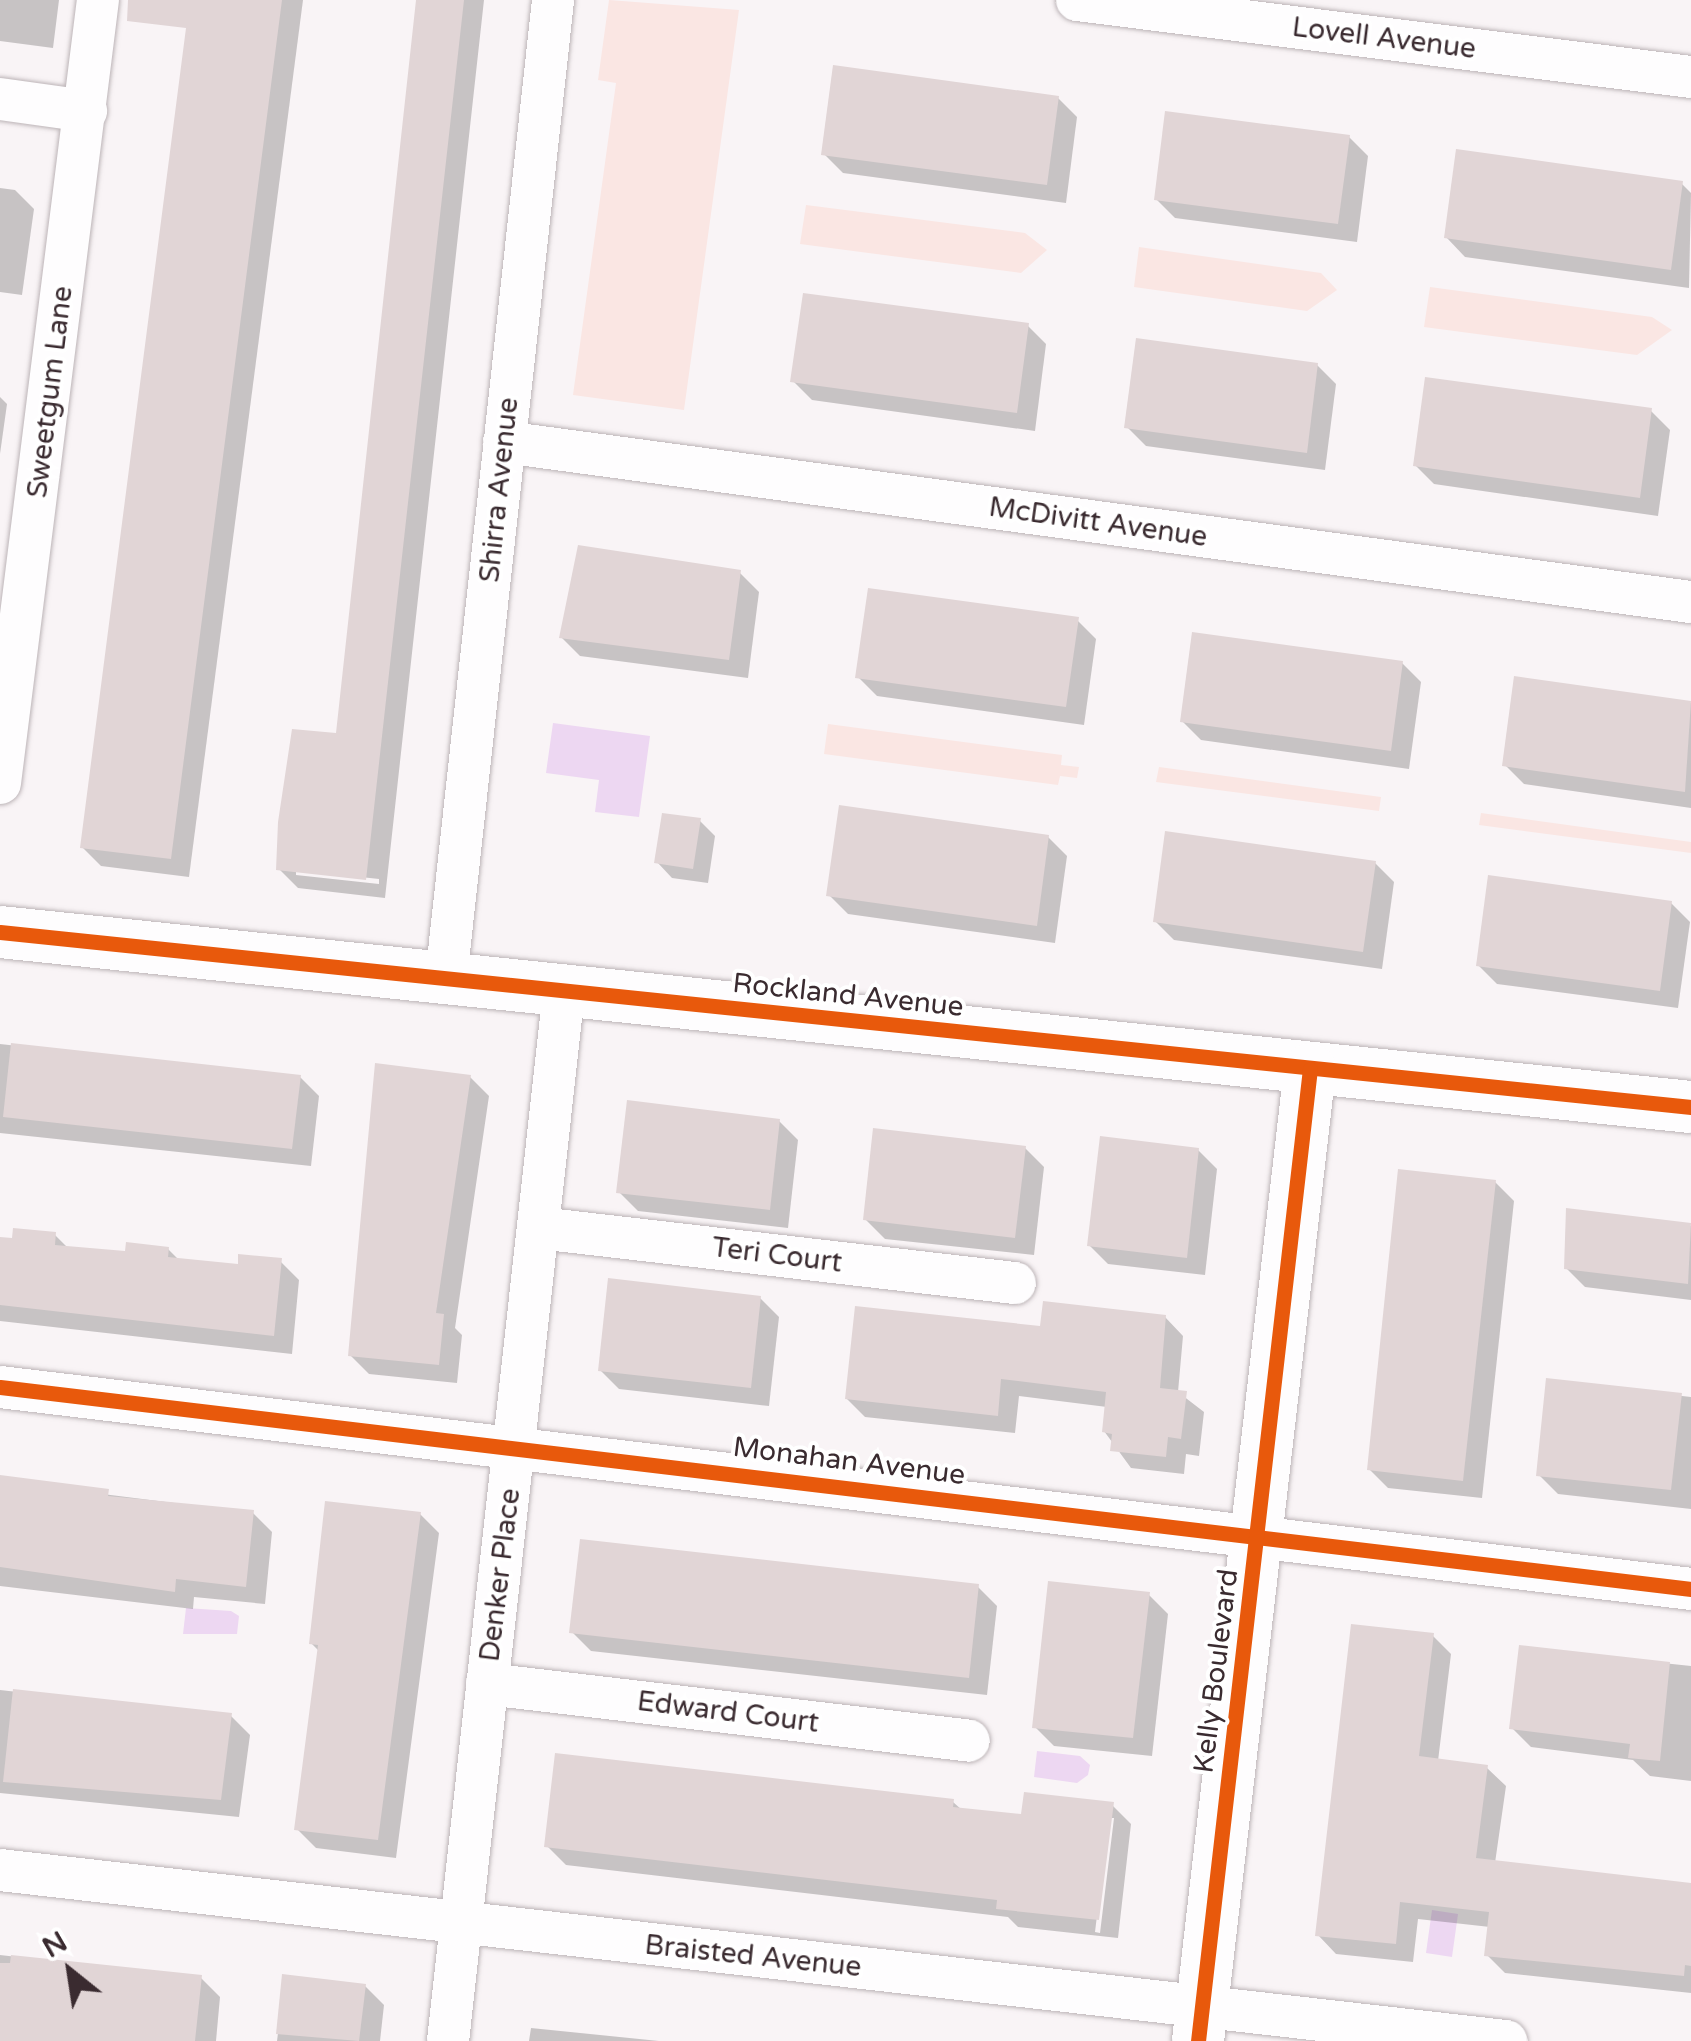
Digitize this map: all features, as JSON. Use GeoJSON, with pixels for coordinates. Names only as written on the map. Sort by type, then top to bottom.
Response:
{"type":"FeatureCollection","features":[{"type":"Feature","properties":{"kind":"street","name":"Sweetgum Lane"},"geometry":{"type":"LineString","coordinates":[[0,783],[15,550],[86,111],[98,0]]}},
{"type":"Feature","properties":{"kind":"street","name":"Shirra Avenue"},"geometry":{"type":"LineString","coordinates":[[446,980],[553,0]]}},
{"type":"Feature","properties":{"kind":"street","name":"Lovell Avenue"},"geometry":{"type":"LineString","coordinates":[[1078,0],[1691,77]]}},
{"type":"Feature","properties":{"kind":"street"},"geometry":{"type":"LineString","coordinates":[[0,100],[86,111]]}},
{"type":"Feature","properties":{"kind":"street","name":"McDivitt Avenue"},"geometry":{"type":"LineString","coordinates":[[504,442],[1691,602]]}},
{"type":"Feature","properties":{"kind":"street","name":"Rockland Avenue"},"geometry":{"type":"LineString","coordinates":[[0,932],[1691,1108]]}},
{"type":"Feature","properties":{"kind":"street","name":"Denker Place"},"geometry":{"type":"LineString","coordinates":[[448,2041],[564,990]]}},
{"type":"Feature","properties":{"kind":"street","name":"Kelly Boulevard"},"geometry":{"type":"LineString","coordinates":[[1200,2024],[1310,1069]]}},
{"type":"Feature","properties":{"kind":"street","name":"Teri Court"},"geometry":{"type":"LineString","coordinates":[[539,1228],[1015,1283]]}},
{"type":"Feature","properties":{"kind":"street","name":"Monahan Avenue"},"geometry":{"type":"LineString","coordinates":[[0,1387],[1257,1533],[1691,1588]]}},
{"type":"Feature","properties":{"kind":"street","name":"Edward Court"},"geometry":{"type":"LineString","coordinates":[[487,1684],[970,1741]]}},
{"type":"Feature","properties":{"kind":"street","name":"Braisted Avenue"},"geometry":{"type":"LineString","coordinates":[[0,1870],[461,1923],[1200,2024],[1506,2041]]}},
{"type":"Feature","properties":{"kind":"shaded area"},"geometry":{"type":"Polygon","coordinates":[[[609,0],[739,10],[684,410],[573,395],[616,83],[598,80],[609,0]]]}},
{"type":"Feature","properties":{"kind":"shaded area"},"geometry":{"type":"Polygon","coordinates":[[[806,205],[1025,233],[1047,250],[1021,273],[800,244],[806,205]]]}},
{"type":"Feature","properties":{"kind":"shaded area"},"geometry":{"type":"Polygon","coordinates":[[[1139,247],[1321,273],[1337,290],[1307,311],[1134,287],[1139,247]]]}},
{"type":"Feature","properties":{"kind":"shaded area"},"geometry":{"type":"Polygon","coordinates":[[[1430,287],[1652,317],[1672,330],[1637,355],[1424,327],[1430,287]]]}},
{"type":"Feature","properties":{"kind":"shaded area"},"geometry":{"type":"Polygon","coordinates":[[[553,723],[650,736],[639,817],[595,812],[599,780],[546,773],[553,723]]]}},
{"type":"Feature","properties":{"kind":"shaded area"},"geometry":{"type":"Polygon","coordinates":[[[828,724],[1062,755],[1061,765],[1079,767],[1077,778],[1060,776],[1058,785],[824,754],[828,724]]]}},
{"type":"Feature","properties":{"kind":"shaded area"},"geometry":{"type":"Polygon","coordinates":[[[1159,767],[1381,797],[1379,811],[1156,782],[1159,767]]]}},
{"type":"Feature","properties":{"kind":"shaded area"},"geometry":{"type":"Polygon","coordinates":[[[1481,813],[1691,842],[1691,853],[1479,825],[1481,813]]]}},
{"type":"Feature","properties":{"kind":"shaded area"},"geometry":{"type":"Polygon","coordinates":[[[186,1608],[231,1611],[239,1616],[237,1634],[183,1634],[186,1608]]]}},
{"type":"Feature","properties":{"kind":"shaded area"},"geometry":{"type":"Polygon","coordinates":[[[1037,1751],[1080,1756],[1090,1765],[1088,1775],[1077,1783],[1034,1777],[1037,1751]]]}},
{"type":"Feature","properties":{"kind":"shaded area"},"geometry":{"type":"Polygon","coordinates":[[[1432,1910],[1458,1914],[1452,1957],[1426,1953],[1432,1910]]]}},
{"type":"Feature","properties":{"kind":"building"},"geometry":{"type":"Polygon","coordinates":[[[128,0],[282,0],[171,859],[80,848],[186,28],[127,21],[128,0]]]}},
{"type":"Feature","properties":{"kind":"building"},"geometry":{"type":"Polygon","coordinates":[[[416,0],[464,0],[366,880],[276,870],[278,822],[292,729],[336,733],[416,0]]]}},
{"type":"Feature","properties":{"kind":"building"},"geometry":{"type":"Polygon","coordinates":[[[833,65],[1059,96],[1047,185],[821,155],[833,65]]]}},
{"type":"Feature","properties":{"kind":"building"},"geometry":{"type":"Polygon","coordinates":[[[1165,111],[1350,135],[1338,224],[1154,200],[1165,111]]]}},
{"type":"Feature","properties":{"kind":"building"},"geometry":{"type":"Polygon","coordinates":[[[1456,149],[1683,181],[1671,270],[1444,238],[1456,149]]]}},
{"type":"Feature","properties":{"kind":"building"},"geometry":{"type":"Polygon","coordinates":[[[803,293],[1029,323],[1017,413],[790,382],[803,293]]]}},
{"type":"Feature","properties":{"kind":"building"},"geometry":{"type":"Polygon","coordinates":[[[1136,338],[1318,363],[1307,453],[1124,428],[1136,338]]]}},
{"type":"Feature","properties":{"kind":"building"},"geometry":{"type":"Polygon","coordinates":[[[1425,377],[1652,408],[1640,498],[1413,466],[1425,377]]]}},
{"type":"Feature","properties":{"kind":"building"},"geometry":{"type":"Polygon","coordinates":[[[578,545],[741,570],[729,660],[559,638],[578,545]]]}},
{"type":"Feature","properties":{"kind":"building"},"geometry":{"type":"Polygon","coordinates":[[[868,588],[1079,617],[1066,707],[855,678],[868,588]]]}},
{"type":"Feature","properties":{"kind":"building"},"geometry":{"type":"Polygon","coordinates":[[[1192,632],[1403,661],[1391,751],[1180,722],[1192,632]]]}},
{"type":"Feature","properties":{"kind":"building"},"geometry":{"type":"Polygon","coordinates":[[[1514,676],[1691,701],[1685,792],[1502,766],[1514,676]]]}},
{"type":"Feature","properties":{"kind":"building"},"geometry":{"type":"Polygon","coordinates":[[[839,805],[1049,835],[1037,926],[826,896],[839,805]]]}},
{"type":"Feature","properties":{"kind":"building"},"geometry":{"type":"Polygon","coordinates":[[[662,813],[701,818],[693,869],[654,863],[662,813]]]}},
{"type":"Feature","properties":{"kind":"building"},"geometry":{"type":"Polygon","coordinates":[[[1165,831],[1376,861],[1363,952],[1153,922],[1165,831]]]}},
{"type":"Feature","properties":{"kind":"building"},"geometry":{"type":"Polygon","coordinates":[[[1488,875],[1672,901],[1660,991],[1476,966],[1488,875]]]}},
{"type":"Feature","properties":{"kind":"building"},"geometry":{"type":"Polygon","coordinates":[[[11,1043],[301,1075],[292,1149],[3,1117],[11,1043]]]}},
{"type":"Feature","properties":{"kind":"building"},"geometry":{"type":"Polygon","coordinates":[[[375,1063],[471,1075],[436,1313],[444,1314],[439,1365],[348,1356],[375,1063]]]}},
{"type":"Feature","properties":{"kind":"building"},"geometry":{"type":"Polygon","coordinates":[[[627,1100],[780,1119],[770,1210],[616,1193],[627,1100]]]}},
{"type":"Feature","properties":{"kind":"building"},"geometry":{"type":"Polygon","coordinates":[[[873,1128],[1026,1146],[1015,1238],[863,1220],[873,1128]]]}},
{"type":"Feature","properties":{"kind":"building"},"geometry":{"type":"Polygon","coordinates":[[[1100,1136],[1199,1148],[1187,1258],[1087,1246],[1100,1136]]]}},
{"type":"Feature","properties":{"kind":"building"},"geometry":{"type":"Polygon","coordinates":[[[1398,1169],[1496,1180],[1463,1481],[1367,1470],[1398,1169]]]}},
{"type":"Feature","properties":{"kind":"building"},"geometry":{"type":"Polygon","coordinates":[[[1566,1208],[1691,1223],[1688,1284],[1564,1269],[1566,1208]]]}},
{"type":"Feature","properties":{"kind":"building"},"geometry":{"type":"Polygon","coordinates":[[[13,1228],[56,1232],[55,1245],[125,1251],[126,1242],[169,1247],[168,1257],[238,1264],[238,1254],[282,1258],[274,1336],[0,1305],[0,1237],[12,1238],[13,1228]]]}},
{"type":"Feature","properties":{"kind":"building"},"geometry":{"type":"Polygon","coordinates":[[[608,1278],[761,1296],[751,1388],[598,1371],[608,1278]]]}},
{"type":"Feature","properties":{"kind":"building"},"geometry":{"type":"Polygon","coordinates":[[[1043,1301],[1166,1315],[1160,1388],[1187,1391],[1181,1439],[1168,1437],[1166,1457],[1110,1451],[1112,1434],[1102,1432],[1106,1392],[1001,1379],[998,1416],[845,1399],[855,1306],[1040,1326],[1043,1301]]]}},
{"type":"Feature","properties":{"kind":"building"},"geometry":{"type":"Polygon","coordinates":[[[1546,1378],[1682,1393],[1671,1490],[1536,1476],[1546,1378]]]}},
{"type":"Feature","properties":{"kind":"building"},"geometry":{"type":"Polygon","coordinates":[[[0,1475],[109,1489],[108,1496],[254,1510],[246,1587],[176,1579],[175,1592],[0,1567],[0,1475]]]}},
{"type":"Feature","properties":{"kind":"building"},"geometry":{"type":"Polygon","coordinates":[[[325,1501],[421,1512],[378,1840],[294,1830],[318,1645],[309,1644],[325,1501]]]}},
{"type":"Feature","properties":{"kind":"building"},"geometry":{"type":"Polygon","coordinates":[[[580,1539],[979,1584],[969,1678],[569,1633],[580,1539]]]}},
{"type":"Feature","properties":{"kind":"building"},"geometry":{"type":"Polygon","coordinates":[[[1048,1581],[1150,1592],[1133,1738],[1032,1728],[1048,1581]]]}},
{"type":"Feature","properties":{"kind":"building"},"geometry":{"type":"Polygon","coordinates":[[[1351,1624],[1434,1633],[1419,1756],[1488,1765],[1476,1858],[1691,1883],[1691,1966],[1685,1965],[1684,1976],[1484,1956],[1489,1912],[1400,1902],[1396,1944],[1315,1936],[1351,1624]]]}},
{"type":"Feature","properties":{"kind":"building"},"geometry":{"type":"Polygon","coordinates":[[[1519,1645],[1670,1662],[1660,1761],[1628,1758],[1630,1744],[1509,1729],[1519,1645]]]}},
{"type":"Feature","properties":{"kind":"building"},"geometry":{"type":"Polygon","coordinates":[[[13,1689],[232,1713],[221,1800],[3,1782],[13,1689]]]}},
{"type":"Feature","properties":{"kind":"building"},"geometry":{"type":"Polygon","coordinates":[[[555,1753],[954,1799],[953,1807],[1021,1814],[1024,1792],[1114,1802],[1099,1920],[996,1909],[997,1900],[544,1847],[555,1753]]]}},
{"type":"Feature","properties":{"kind":"building"},"geometry":{"type":"Polygon","coordinates":[[[11,1955],[202,1975],[195,2041],[0,2041],[0,1963],[10,1963],[11,1955]]]}},
{"type":"Feature","properties":{"kind":"building"},"geometry":{"type":"Polygon","coordinates":[[[282,1974],[366,1984],[359,2041],[276,2034],[282,1974]]]}},
{"type":"Feature","properties":{"kind":"cycle path"},"geometry":{"type":"LineString","coordinates":[[0,932],[1691,1107]]}},
{"type":"Feature","properties":{"kind":"cycle path"},"geometry":{"type":"LineString","coordinates":[[1198,2041],[1310,1069]]}},
{"type":"Feature","properties":{"kind":"cycle path"},"geometry":{"type":"LineString","coordinates":[[0,1387],[1691,1589]]}}]}
